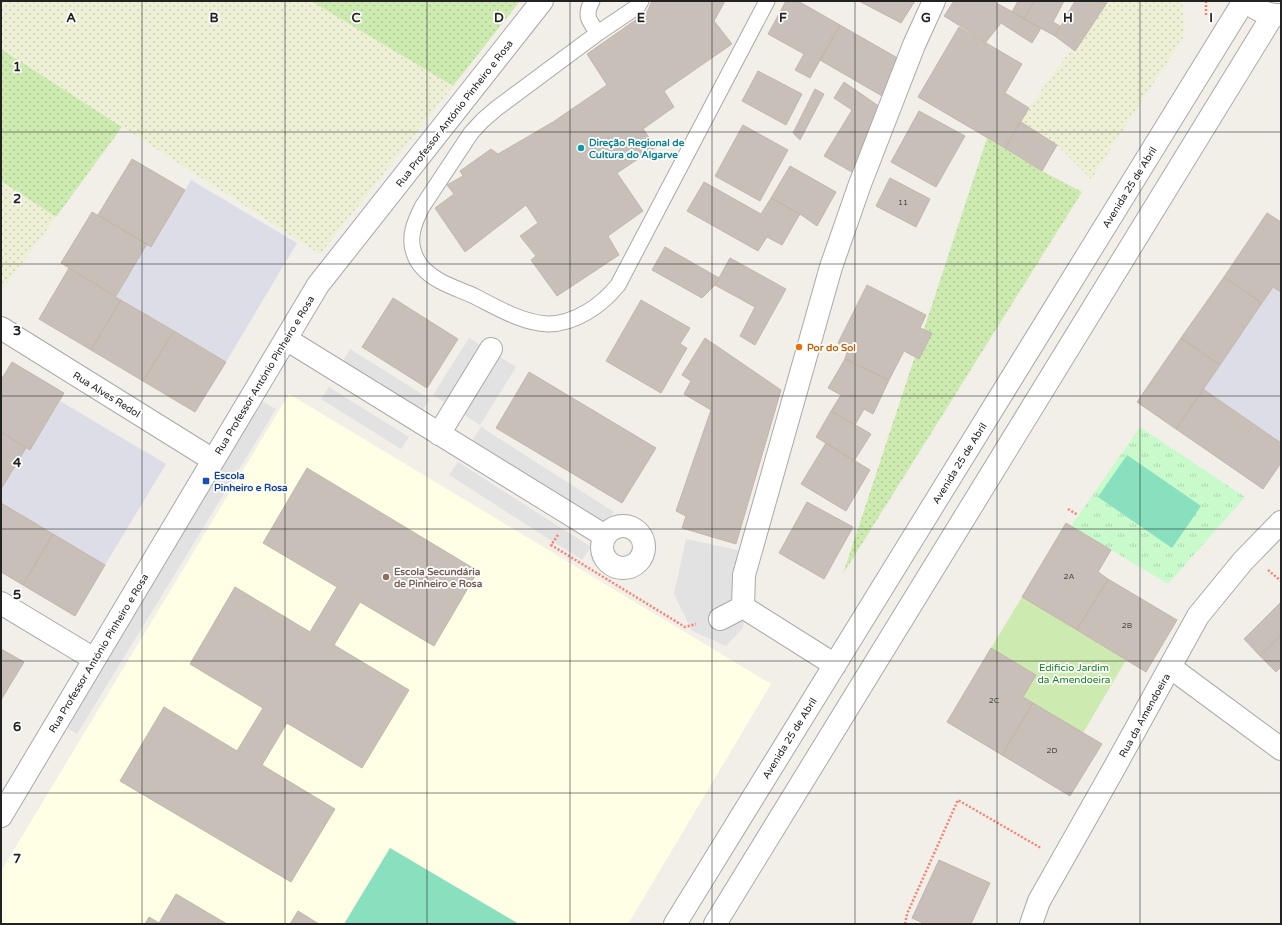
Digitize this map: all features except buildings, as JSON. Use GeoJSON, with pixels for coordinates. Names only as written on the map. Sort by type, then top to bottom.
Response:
{"type":"FeatureCollection","features":[{"type":"Feature","properties":{"kind":"street","name":"Rua Professor António Pinheiro e Rosa"},"geometry":{"type":"LineString","coordinates":[[1,816],[318,285],[542,1]]}},
{"type":"Feature","properties":{"kind":"street"},"geometry":{"type":"LineString","coordinates":[[743,607],[744,575],[831,267],[860,184],[914,45],[934,1]]}},
{"type":"Feature","properties":{"kind":"street"},"geometry":{"type":"LineString","coordinates":[[715,924],[1277,15],[1258,10],[1244,1]]}},
{"type":"Feature","properties":{"kind":"street","name":"Avenida 25 de Abril"},"geometry":{"type":"LineString","coordinates":[[675,924],[1244,1]]}},
{"type":"Feature","properties":{"kind":"street","name":"Rua Alves Redol"},"geometry":{"type":"LineString","coordinates":[[1,328],[213,460]]}},
{"type":"Feature","properties":{"kind":"street"},"geometry":{"type":"LineString","coordinates":[[286,339],[605,536]]}},
{"type":"Feature","properties":{"kind":"street"},"geometry":{"type":"LineString","coordinates":[[440,434],[491,349]]}},
{"type":"Feature","properties":{"kind":"street","name":"Rua da Amendoeira"},"geometry":{"type":"LineString","coordinates":[[1031,924],[1039,901],[1198,616],[1243,561],[1281,522]]}},
{"type":"Feature","properties":{"kind":"street"},"geometry":{"type":"LineString","coordinates":[[1,603],[94,659]]}},
{"type":"Feature","properties":{"kind":"street"},"geometry":{"type":"LineString","coordinates":[[720,619],[743,607]]}},
{"type":"Feature","properties":{"kind":"street"},"geometry":{"type":"LineString","coordinates":[[743,607],[835,665]]}},
{"type":"Feature","properties":{"kind":"street"},"geometry":{"type":"LineString","coordinates":[[1170,667],[1281,749]]}},
{"type":"Feature","properties":{"kind":"lane"},"geometry":{"type":"LineString","coordinates":[[592,1],[587,9],[589,21],[598,33]]}},
{"type":"Feature","properties":{"kind":"lane"},"geometry":{"type":"LineString","coordinates":[[640,1],[638,6],[598,33],[497,108],[471,134],[422,206],[417,218],[411,236],[412,246],[418,263],[425,270],[440,281],[520,317],[548,324],[564,322],[588,312],[609,296],[618,285],[766,1]]}},
{"type":"Feature","properties":{"kind":"path"},"geometry":{"type":"LineString","coordinates":[[1068,509],[1078,515]]}},
{"type":"Feature","properties":{"kind":"path"},"geometry":{"type":"LineString","coordinates":[[571,515],[551,546],[685,627],[720,619]]}},
{"type":"Feature","properties":{"kind":"path"},"geometry":{"type":"LineString","coordinates":[[905,924],[907,914],[958,800],[1062,860]]}},
{"type":"Feature","properties":{"kind":"shaded area"},"geometry":{"type":"Polygon","coordinates":[[[1,1],[311,1],[453,86],[320,254],[1,49],[1,1]]]}},
{"type":"Feature","properties":{"kind":"shaded area"},"geometry":{"type":"Polygon","coordinates":[[[1106,1],[1182,1],[1184,36],[1091,179],[1057,145],[1021,122],[1029,108],[1106,1]]]}},
{"type":"Feature","properties":{"kind":"shaded area"},"geometry":{"type":"Polygon","coordinates":[[[191,180],[297,243],[226,362],[116,296],[147,244],[151,247],[191,180]]]}},
{"type":"Feature","properties":{"kind":"shaded area"},"geometry":{"type":"Polygon","coordinates":[[[1,182],[56,217],[1,291],[1,182]]]}},
{"type":"Feature","properties":{"kind":"shaded area"},"geometry":{"type":"Polygon","coordinates":[[[1273,287],[1281,292],[1281,443],[1203,389],[1273,287]]]}},
{"type":"Feature","properties":{"kind":"shaded area"},"geometry":{"type":"Polygon","coordinates":[[[469,338],[516,367],[480,425],[433,395],[469,338]]]}},
{"type":"Feature","properties":{"kind":"shaded area"},"geometry":{"type":"Polygon","coordinates":[[[350,349],[430,399],[422,411],[343,361],[350,349]]]}},
{"type":"Feature","properties":{"kind":"shaded area"},"geometry":{"type":"Polygon","coordinates":[[[329,387],[409,437],[401,449],[321,399],[329,387]]]}},
{"type":"Feature","properties":{"kind":"shaded area","name":"Escola Secundária de Pinheiro e Rosa"},"geometry":{"type":"Polygon","coordinates":[[[289,394],[771,684],[628,924],[1,924],[1,871],[289,394]]]}},
{"type":"Feature","properties":{"kind":"shaded area"},"geometry":{"type":"Polygon","coordinates":[[[259,400],[276,409],[77,734],[62,725],[259,400]]]}},
{"type":"Feature","properties":{"kind":"shaded area"},"geometry":{"type":"Polygon","coordinates":[[[60,401],[166,464],[105,565],[1,503],[1,489],[26,448],[30,450],[60,401]]]}},
{"type":"Feature","properties":{"kind":"shaded area"},"geometry":{"type":"Polygon","coordinates":[[[481,427],[614,512],[606,525],[472,441],[481,427]]]}},
{"type":"Feature","properties":{"kind":"shaded area"},"geometry":{"type":"Polygon","coordinates":[[[458,462],[591,547],[582,560],[449,475],[458,462]]]}},
{"type":"Feature","properties":{"kind":"shaded area"},"geometry":{"type":"Polygon","coordinates":[[[686,539],[751,553],[743,628],[726,646],[692,631],[674,594],[686,539]]]}},
{"type":"Feature","properties":{"kind":"green space"},"geometry":{"type":"Polygon","coordinates":[[[311,1],[520,1],[453,86],[311,1]]]}},
{"type":"Feature","properties":{"kind":"green space"},"geometry":{"type":"Polygon","coordinates":[[[1,49],[122,127],[56,217],[1,181],[1,49]]]}},
{"type":"Feature","properties":{"kind":"green space"},"geometry":{"type":"Polygon","coordinates":[[[987,138],[1042,171],[1082,192],[843,574],[987,138]]]}},
{"type":"Feature","properties":{"kind":"green space"},"geometry":{"type":"Polygon","coordinates":[[[1140,427],[1245,497],[1168,584],[1071,526],[1140,427]]]}},
{"type":"Feature","properties":{"kind":"green space"},"geometry":{"type":"Polygon","coordinates":[[[1127,455],[1201,506],[1172,548],[1098,497],[1127,455]]]}},
{"type":"Feature","properties":{"kind":"green space","name":"Edificio Jardim da Amendoeira"},"geometry":{"type":"Polygon","coordinates":[[[1022,597],[1126,660],[1083,733],[1023,697],[1036,675],[991,648],[1022,597]]]}},
{"type":"Feature","properties":{"kind":"green space"},"geometry":{"type":"Polygon","coordinates":[[[390,848],[519,924],[344,924],[390,848]]]}},
{"type":"Feature","properties":{"kind":"place","name":"Direção Regional de Cultura do Algarve"},"geometry":{"type":"Point","coordinates":[581,148]}},
{"type":"Feature","properties":{"kind":"place","name":"Por do Sol"},"geometry":{"type":"Point","coordinates":[799,347]}},
{"type":"Feature","properties":{"kind":"place","name":"Escola Pinheiro e Rosa"},"geometry":{"type":"Point","coordinates":[206,481]}},
{"type":"Feature","properties":{"kind":"place","name":"Escola Secundária de Pinheiro e Rosa"},"geometry":{"type":"Point","coordinates":[386,577]}}]}
